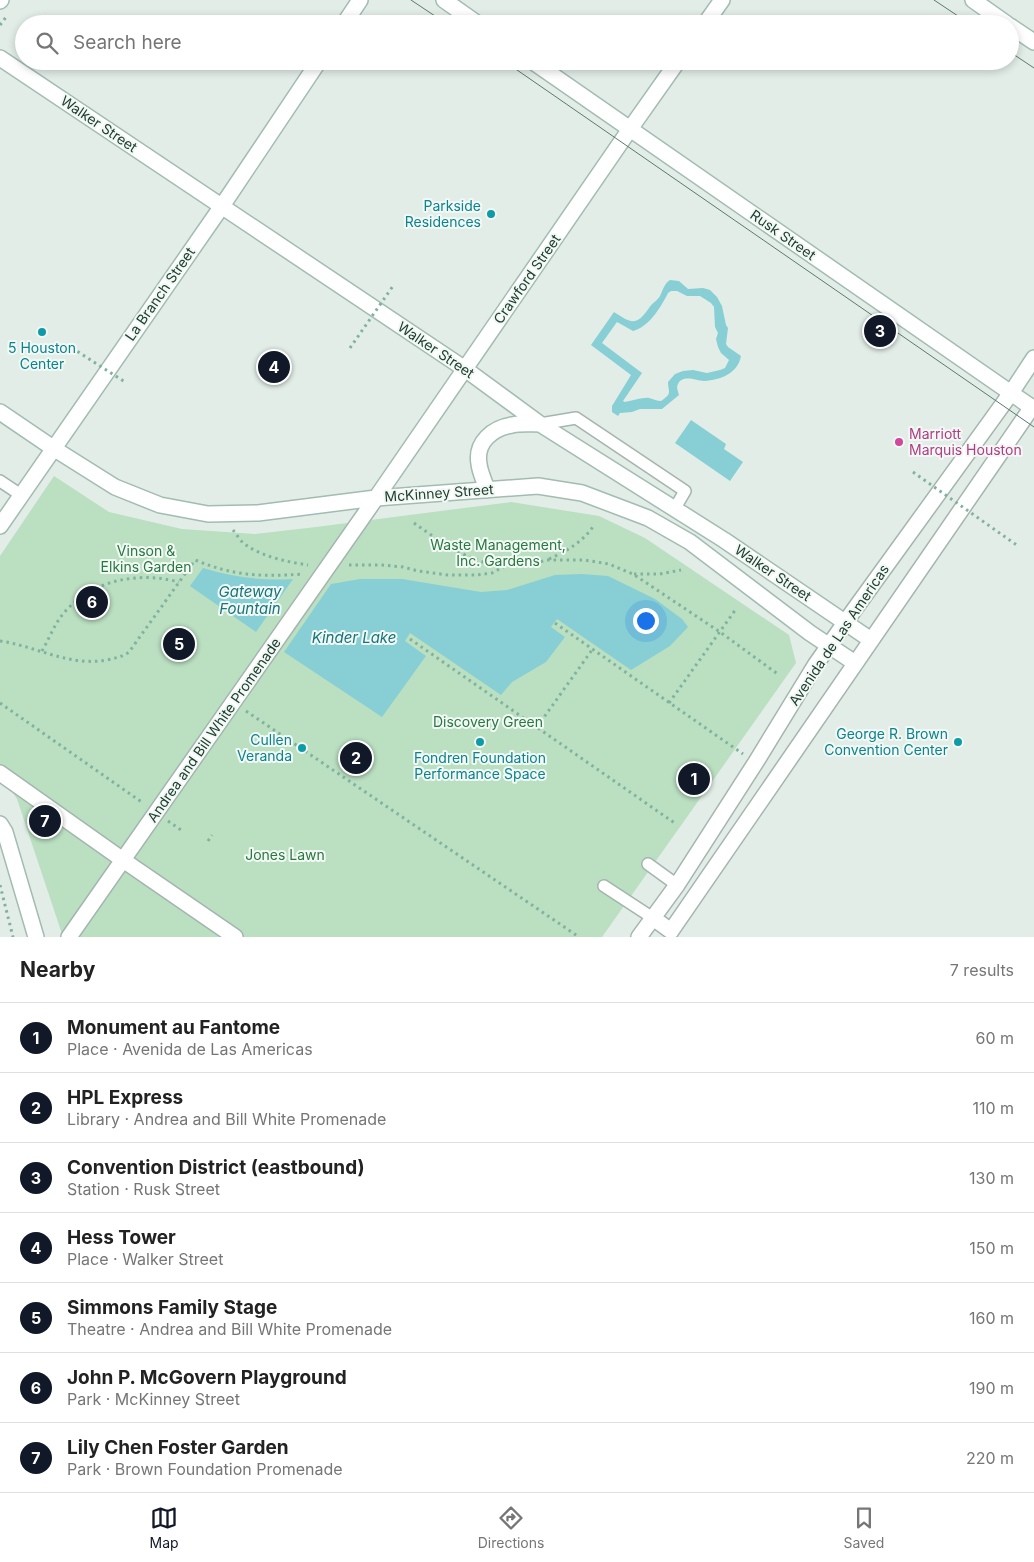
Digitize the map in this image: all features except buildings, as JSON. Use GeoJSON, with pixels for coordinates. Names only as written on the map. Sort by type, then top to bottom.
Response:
{"type":"FeatureCollection","features":[{"type":"Feature","properties":{"kind":"street"},"geometry":{"type":"LineString","coordinates":[[350,15],[360,0]]}},
{"type":"Feature","properties":{"kind":"street"},"geometry":{"type":"LineString","coordinates":[[444,0],[465,15]]}},
{"type":"Feature","properties":{"kind":"street"},"geometry":{"type":"LineString","coordinates":[[711,15],[722,0]]}},
{"type":"Feature","properties":{"kind":"street"},"geometry":{"type":"LineString","coordinates":[[973,0],[995,15]]}},
{"type":"Feature","properties":{"kind":"street"},"geometry":{"type":"LineString","coordinates":[[1019,32],[1034,42]]}},
{"type":"Feature","properties":{"kind":"street","name":"Walker Street"},"geometry":{"type":"LineString","coordinates":[[0,58],[15,68]]}},
{"type":"Feature","properties":{"kind":"street","name":"Walker Street"},"geometry":{"type":"LineString","coordinates":[[18,70],[465,369],[540,424],[675,508],[871,640]]}},
{"type":"Feature","properties":{"kind":"street","name":"La Branch Street"},"geometry":{"type":"LineString","coordinates":[[0,526],[222,206],[313,70]]}},
{"type":"Feature","properties":{"kind":"street","name":"Rusk Street"},"geometry":{"type":"LineString","coordinates":[[545,70],[1010,393],[1033,407]]}},
{"type":"Feature","properties":{"kind":"street","name":"Crawford Street"},"geometry":{"type":"LineString","coordinates":[[376,498],[672,70]]}},
{"type":"Feature","properties":{"kind":"street","name":"Avenida de Las Americas"},"geometry":{"type":"LineString","coordinates":[[639,937],[677,885],[816,664],[1034,358]]}},
{"type":"Feature","properties":{"kind":"street","name":"Avenida de Las Americas"},"geometry":{"type":"LineString","coordinates":[[653,918],[671,931],[1033,407]]}},
{"type":"Feature","properties":{"kind":"street","name":"McKinney Street"},"geometry":{"type":"LineString","coordinates":[[0,412],[115,487],[160,505],[208,514],[258,513],[376,498],[538,486],[582,492],[648,518],[690,542],[855,664]]}},
{"type":"Feature","properties":{"kind":"street"},"geometry":{"type":"LineString","coordinates":[[487,490],[478,464],[478,453],[481,443],[489,434],[500,427],[514,424],[540,424]]}},
{"type":"Feature","properties":{"kind":"street","name":"Andrea and Bill White Promenade"},"geometry":{"type":"LineString","coordinates":[[69,937],[376,498]]}},
{"type":"Feature","properties":{"kind":"street"},"geometry":{"type":"LineString","coordinates":[[663,527],[675,508]]}},
{"type":"Feature","properties":{"kind":"street"},"geometry":{"type":"LineString","coordinates":[[0,773],[235,937]]}},
{"type":"Feature","properties":{"kind":"street"},"geometry":{"type":"LineString","coordinates":[[0,824],[5,832],[36,937]]}},
{"type":"Feature","properties":{"kind":"lane"},"geometry":{"type":"LineString","coordinates":[[540,424],[576,418],[685,491],[675,508]]}},
{"type":"Feature","properties":{"kind":"lane"},"geometry":{"type":"LineString","coordinates":[[0,480],[21,495]]}},
{"type":"Feature","properties":{"kind":"lane"},"geometry":{"type":"LineString","coordinates":[[648,864],[677,885]]}},
{"type":"Feature","properties":{"kind":"lane"},"geometry":{"type":"LineString","coordinates":[[604,886],[653,918]]}},
{"type":"Feature","properties":{"kind":"path"},"geometry":{"type":"LineString","coordinates":[[350,348],[393,286]]}},
{"type":"Feature","properties":{"kind":"path"},"geometry":{"type":"LineString","coordinates":[[72,348],[125,382]]}},
{"type":"Feature","properties":{"kind":"path"},"geometry":{"type":"LineString","coordinates":[[913,472],[1018,546]]}},
{"type":"Feature","properties":{"kind":"path"},"geometry":{"type":"LineString","coordinates":[[220,514],[244,544],[258,551],[325,570]]}},
{"type":"Feature","properties":{"kind":"path"},"geometry":{"type":"LineString","coordinates":[[414,523],[466,556],[485,563],[505,566],[528,565],[547,560],[573,546],[590,532],[594,524]]}},
{"type":"Feature","properties":{"kind":"path"},"geometry":{"type":"LineString","coordinates":[[0,640],[63,658],[85,661],[98,661],[123,656],[129,652],[195,560],[233,572],[256,576],[382,565],[448,575],[476,575],[492,573],[505,566]]}},
{"type":"Feature","properties":{"kind":"path"},"geometry":{"type":"LineString","coordinates":[[547,560],[597,562],[633,574],[720,632],[779,675]]}},
{"type":"Feature","properties":{"kind":"path"},"geometry":{"type":"LineString","coordinates":[[633,574],[660,574],[681,570]]}},
{"type":"Feature","properties":{"kind":"path"},"geometry":{"type":"LineString","coordinates":[[42,651],[63,614],[83,596],[94,590],[132,577],[153,577],[179,582]]}},
{"type":"Feature","properties":{"kind":"path"},"geometry":{"type":"LineString","coordinates":[[669,703],[736,609]]}},
{"type":"Feature","properties":{"kind":"path"},"geometry":{"type":"LineString","coordinates":[[554,623],[756,762]]}},
{"type":"Feature","properties":{"kind":"path"},"geometry":{"type":"LineString","coordinates":[[410,639],[676,824]]}},
{"type":"Feature","properties":{"kind":"path"},"geometry":{"type":"LineString","coordinates":[[538,727],[592,650]]}},
{"type":"Feature","properties":{"kind":"path"},"geometry":{"type":"LineString","coordinates":[[233,703],[580,937]]}},
{"type":"Feature","properties":{"kind":"path"},"geometry":{"type":"LineString","coordinates":[[0,704],[184,832]]}},
{"type":"Feature","properties":{"kind":"path"},"geometry":{"type":"LineString","coordinates":[[208,841],[212,835]]}},
{"type":"Feature","properties":{"kind":"path"},"geometry":{"type":"LineString","coordinates":[[0,885],[13,937]]}},
{"type":"Feature","properties":{"kind":"green space","name":"Discovery Green"},"geometry":{"type":"Polygon","coordinates":[[[54,476],[109,512],[182,529],[255,534],[511,502],[599,516],[645,538],[789,635],[796,663],[602,937],[63,937],[17,799],[0,773],[0,556],[54,476]]]}},
{"type":"Feature","properties":{"kind":"water"},"geometry":{"type":"Polygon","coordinates":[[[670,280],[679,281],[688,289],[703,288],[710,290],[717,297],[722,306],[728,328],[726,344],[741,356],[739,362],[732,371],[717,379],[704,381],[683,379],[677,387],[679,395],[662,409],[640,409],[620,413],[618,416],[612,412],[612,406],[631,375],[591,345],[614,312],[629,321],[637,321],[659,298],[665,285],[670,280]],[[677,291],[668,293],[658,310],[639,329],[633,331],[617,322],[602,343],[642,373],[623,401],[625,402],[647,398],[661,401],[668,394],[668,382],[675,374],[693,370],[707,373],[720,370],[725,368],[729,360],[721,353],[718,347],[714,307],[711,303],[700,296],[687,296],[677,291]]]}},
{"type":"Feature","properties":{"kind":"water"},"geometry":{"type":"Polygon","coordinates":[[[691,420],[726,444],[724,449],[743,462],[730,481],[675,443],[691,420]]]}},
{"type":"Feature","properties":{"kind":"water","name":"Gateway Fountain"},"geometry":{"type":"Polygon","coordinates":[[[203,568],[247,578],[293,579],[256,632],[190,586],[203,568]]]}},
{"type":"Feature","properties":{"kind":"water","name":"Kinder Lake"},"geometry":{"type":"Polygon","coordinates":[[[582,574],[608,576],[655,599],[682,619],[688,627],[670,646],[631,670],[557,619],[551,627],[565,637],[546,662],[512,682],[501,695],[410,633],[405,641],[426,656],[382,717],[284,652],[331,584],[360,579],[402,579],[481,592],[507,590],[555,575],[582,574]]]}},
{"type":"Feature","properties":{"kind":"tram line"},"geometry":{"type":"LineString","coordinates":[[411,0],[434,15]]}},
{"type":"Feature","properties":{"kind":"tram line"},"geometry":{"type":"LineString","coordinates":[[934,0],[956,15]]}},
{"type":"Feature","properties":{"kind":"tram line"},"geometry":{"type":"LineString","coordinates":[[1019,58],[1034,68]]}},
{"type":"Feature","properties":{"kind":"tram line"},"geometry":{"type":"LineString","coordinates":[[517,70],[1034,427]]}},
{"type":"Feature","properties":{"kind":"place","name":"Parkside Residences"},"geometry":{"type":"Point","coordinates":[491,214]}},
{"type":"Feature","properties":{"kind":"place","name":"Convention District (eastbound)"},"geometry":{"type":"Point","coordinates":[880,331]}},
{"type":"Feature","properties":{"kind":"place","name":"5 Houston Center"},"geometry":{"type":"Point","coordinates":[42,332]}},
{"type":"Feature","properties":{"kind":"place","name":"Hess Tower"},"geometry":{"type":"Point","coordinates":[274,367]}},
{"type":"Feature","properties":{"kind":"place","name":"Marriott Marquis Houston"},"geometry":{"type":"Point","coordinates":[899,442]}},
{"type":"Feature","properties":{"kind":"place","name":"John P. McGovern Playground"},"geometry":{"type":"Point","coordinates":[92,602]}},
{"type":"Feature","properties":{"kind":"place","name":"Simmons Family Stage"},"geometry":{"type":"Point","coordinates":[179,644]}},
{"type":"Feature","properties":{"kind":"place","name":"Fondren Foundation Performance Space"},"geometry":{"type":"Point","coordinates":[480,742]}},
{"type":"Feature","properties":{"kind":"place","name":"George R. Brown Convention Center"},"geometry":{"type":"Point","coordinates":[958,742]}},
{"type":"Feature","properties":{"kind":"place","name":"Cullen Veranda"},"geometry":{"type":"Point","coordinates":[302,748]}},
{"type":"Feature","properties":{"kind":"place","name":"HPL Express"},"geometry":{"type":"Point","coordinates":[356,758]}},
{"type":"Feature","properties":{"kind":"place","name":"Monument au Fantome"},"geometry":{"type":"Point","coordinates":[694,779]}},
{"type":"Feature","properties":{"kind":"place","name":"Lily Chen Foster Garden"},"geometry":{"type":"Point","coordinates":[45,821]}},
{"type":"Feature","properties":{"kind":"park label","name":"Waste Management, Inc. Gardens"},"geometry":{"type":"Point","coordinates":[498,554]}},
{"type":"Feature","properties":{"kind":"park label","name":"Vinson & Elkins Garden"},"geometry":{"type":"Point","coordinates":[146,560]}},
{"type":"Feature","properties":{"kind":"park label","name":"Jones Lawn"},"geometry":{"type":"Point","coordinates":[285,855]}}]}
